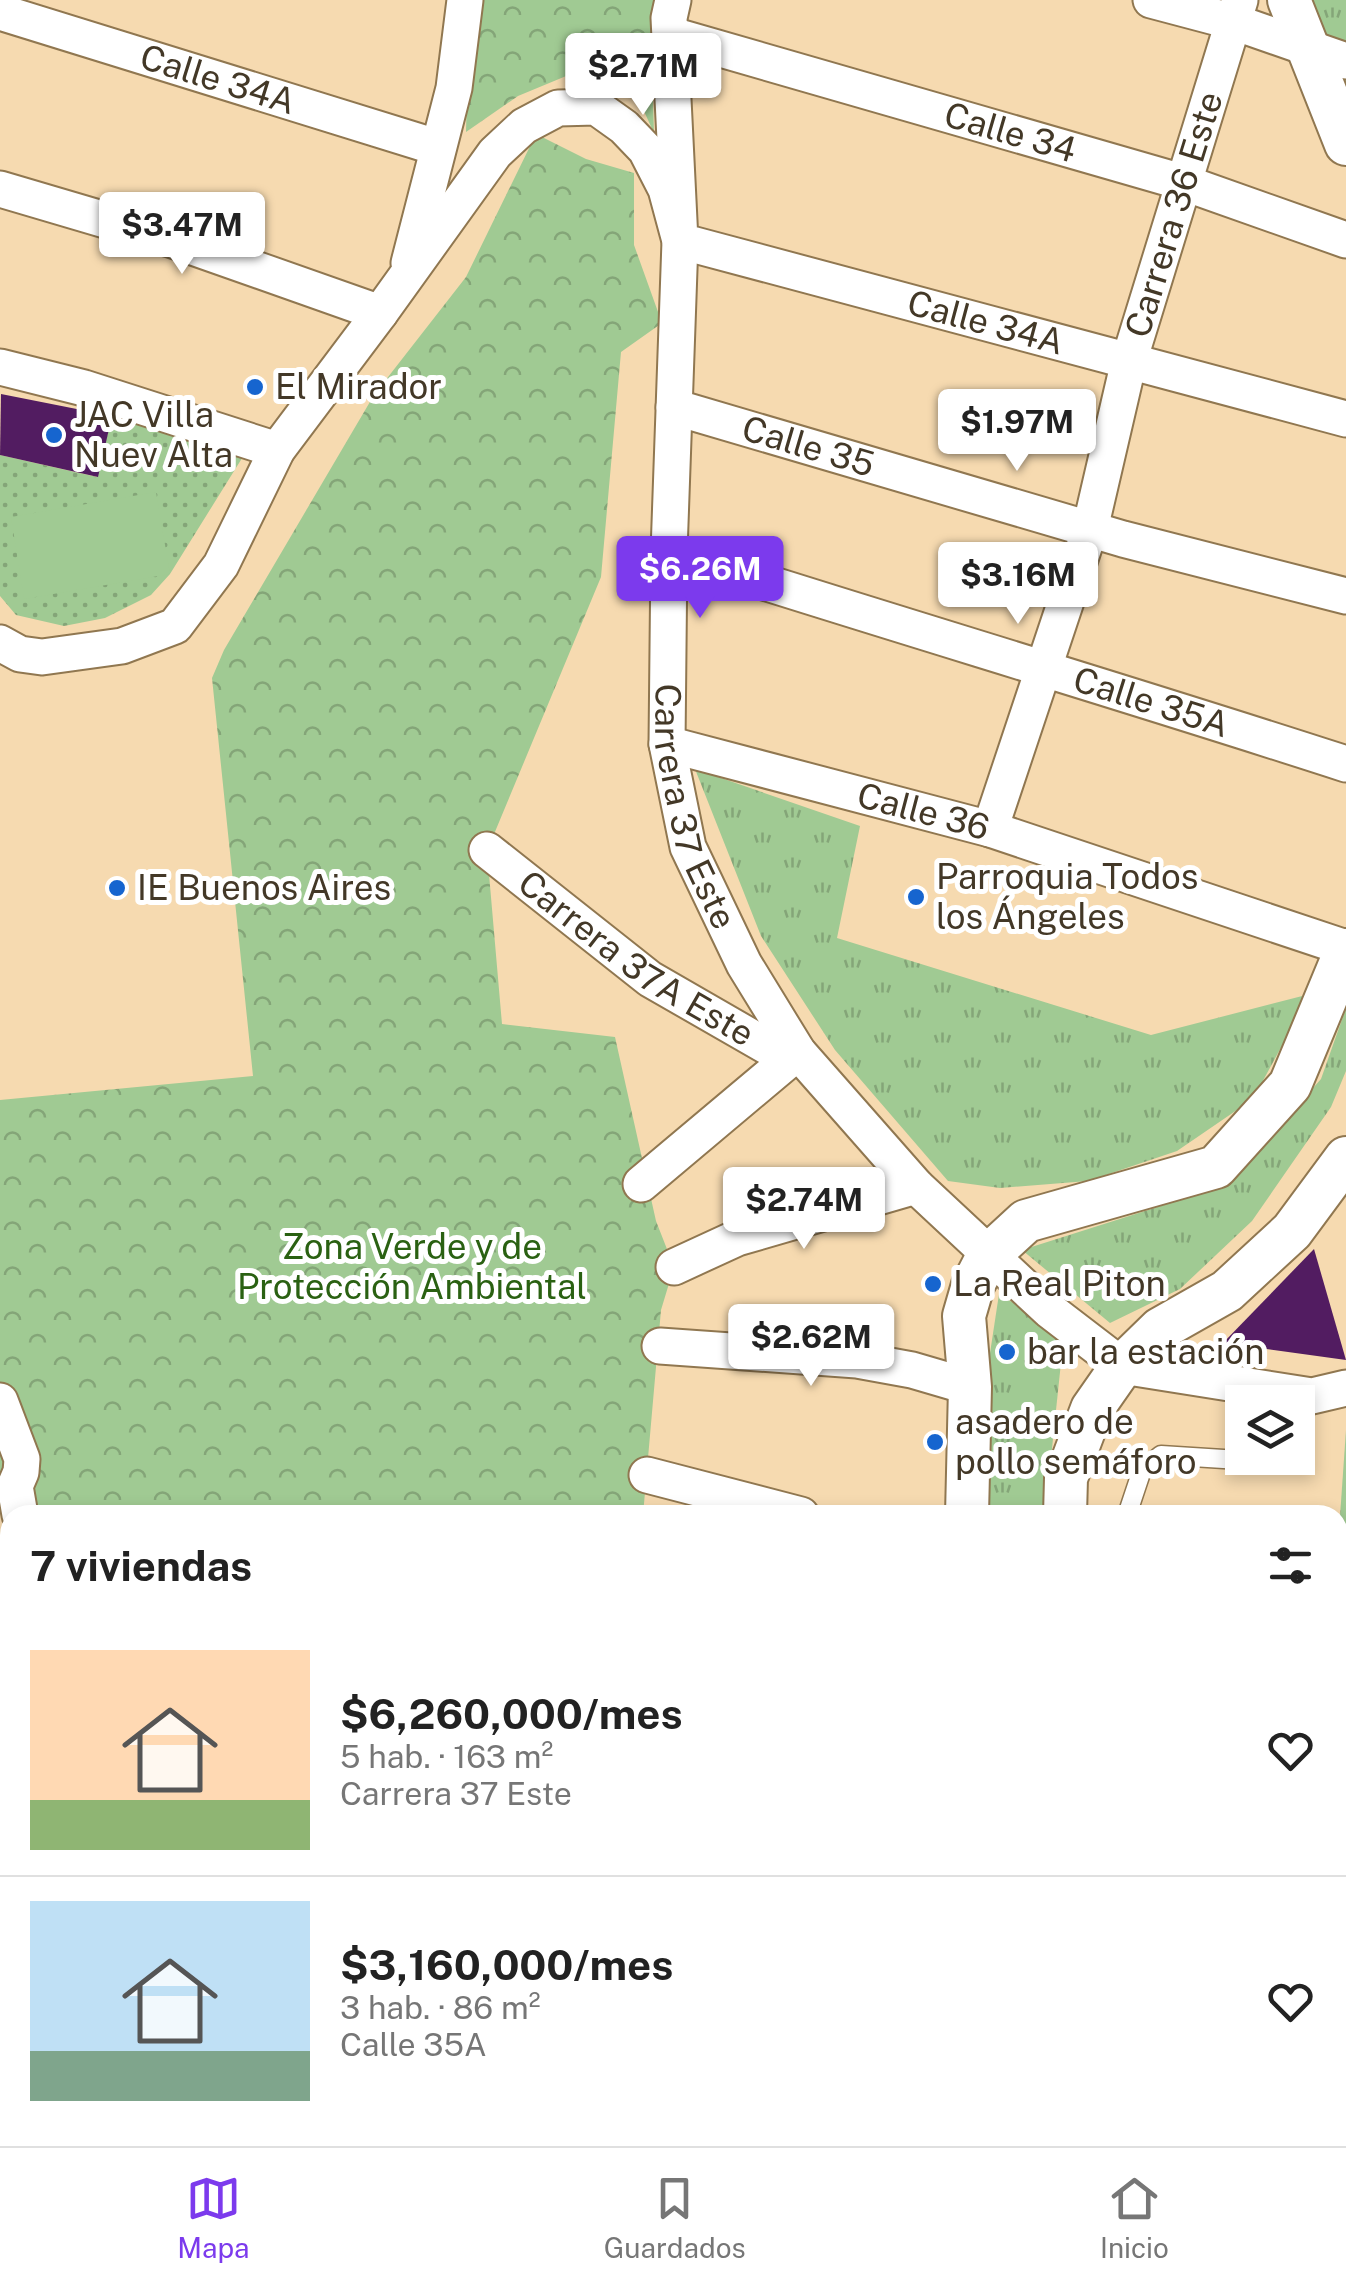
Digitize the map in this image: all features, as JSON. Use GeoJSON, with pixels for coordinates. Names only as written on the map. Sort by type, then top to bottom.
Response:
{"type":"FeatureCollection","features":[{"type":"Feature","properties":{"kind":"street"},"geometry":{"type":"LineString","coordinates":[[405,280],[454,88],[465,0]]}},
{"type":"Feature","properties":{"kind":"street"},"geometry":{"type":"LineString","coordinates":[[1151,0],[1237,11],[1327,55]]}},
{"type":"Feature","properties":{"kind":"street"},"geometry":{"type":"LineString","coordinates":[[1289,0],[1327,55],[1346,144]]}},
{"type":"Feature","properties":{"kind":"street","name":"Carrera 36 Este"},"geometry":{"type":"LineString","coordinates":[[990,830],[1090,529],[1129,361],[1237,11]]}},
{"type":"Feature","properties":{"kind":"street","name":"Calle 34A"},"geometry":{"type":"LineString","coordinates":[[3,14],[436,147]]}},
{"type":"Feature","properties":{"kind":"street","name":"Calle 34"},"geometry":{"type":"LineString","coordinates":[[672,18],[1182,182],[1346,240]]}},
{"type":"Feature","properties":{"kind":"street","name":"Carrera 37 Este"},"geometry":{"type":"LineString","coordinates":[[672,18],[680,241],[667,744],[688,848],[793,1056]]}},
{"type":"Feature","properties":{"kind":"street","name":"Carrera 37 Este"},"geometry":{"type":"LineString","coordinates":[[0,642],[20,654],[42,657],[122,646],[176,626],[221,565],[276,450],[495,153],[524,126],[558,108],[596,107],[624,127],[646,150],[666,189],[680,241]]}},
{"type":"Feature","properties":{"kind":"street"},"geometry":{"type":"LineString","coordinates":[[0,189],[173,240],[380,313]]}},
{"type":"Feature","properties":{"kind":"street","name":"Calle 34A"},"geometry":{"type":"LineString","coordinates":[[680,241],[1346,420]]}},
{"type":"Feature","properties":{"kind":"street"},"geometry":{"type":"LineString","coordinates":[[0,368],[84,388],[276,450]]}},
{"type":"Feature","properties":{"kind":"street","name":"Calle 35"},"geometry":{"type":"LineString","coordinates":[[674,407],[1090,529],[1346,596]]}},
{"type":"Feature","properties":{"kind":"street","name":"Calle 35A"},"geometry":{"type":"LineString","coordinates":[[669,552],[1346,764]]}},
{"type":"Feature","properties":{"kind":"street","name":"Calle 36"},"geometry":{"type":"LineString","coordinates":[[667,744],[990,830],[1346,949]]}},
{"type":"Feature","properties":{"kind":"street","name":"Carrera 37A Este"},"geometry":{"type":"LineString","coordinates":[[487,850],[650,979],[793,1056]]}},
{"type":"Feature","properties":{"kind":"street"},"geometry":{"type":"LineString","coordinates":[[968,1505],[970,1387],[964,1316],[972,1286],[988,1256],[1026,1221],[1216,1167],[1290,1085],[1346,949]]}},
{"type":"Feature","properties":{"kind":"street"},"geometry":{"type":"LineString","coordinates":[[641,1184],[793,1056],[988,1256],[1049,1310],[1122,1366],[1312,1396],[1346,1388]]}},
{"type":"Feature","properties":{"kind":"street"},"geometry":{"type":"LineString","coordinates":[[1065,1505],[1066,1478],[1092,1408],[1122,1366],[1160,1329],[1226,1291],[1292,1231],[1346,1158]]}},
{"type":"Feature","properties":{"kind":"street"},"geometry":{"type":"LineString","coordinates":[[674,1267],[737,1238],[916,1186]]}},
{"type":"Feature","properties":{"kind":"street"},"geometry":{"type":"LineString","coordinates":[[660,1346],[857,1360],[912,1370],[970,1387]]}},
{"type":"Feature","properties":{"kind":"street"},"geometry":{"type":"LineString","coordinates":[[0,1401],[22,1459],[12,1494]]}},
{"type":"Feature","properties":{"kind":"street"},"geometry":{"type":"LineString","coordinates":[[647,1475],[762,1505]]}},
{"type":"Feature","properties":{"kind":"lane"},"geometry":{"type":"LineString","coordinates":[[1130,1505],[1142,1470],[1161,1455],[1225,1460]]}},
{"type":"Feature","properties":{"kind":"green space"},"geometry":{"type":"Polygon","coordinates":[[[469,0],[661,0],[651,34],[654,133],[631,83],[571,74],[518,96],[466,132],[469,0]]]}},
{"type":"Feature","properties":{"kind":"green space"},"geometry":{"type":"Polygon","coordinates":[[[1302,0],[1346,0],[1346,98],[1302,0]]]}},
{"type":"Feature","properties":{"kind":"green space","name":"Zona Verde y de Protección Ambiental"},"geometry":{"type":"Polygon","coordinates":[[[536,134],[586,159],[634,173],[634,245],[662,323],[621,352],[601,577],[487,851],[502,1024],[615,1037],[656,1221],[674,1267],[661,1310],[644,1505],[0,1505],[0,1100],[253,1076],[212,678],[224,650],[374,395],[466,277],[536,134]]]}},
{"type":"Feature","properties":{"kind":"green space"},"geometry":{"type":"Polygon","coordinates":[[[112,416],[244,455],[170,574],[151,595],[105,618],[64,626],[16,615],[0,596],[0,455],[97,477],[112,416]]]}},
{"type":"Feature","properties":{"kind":"green space"},"geometry":{"type":"Polygon","coordinates":[[[156,492],[170,574],[24,599],[11,517],[156,492]]]}},
{"type":"Feature","properties":{"kind":"green space"},"geometry":{"type":"Polygon","coordinates":[[[695,769],[860,826],[837,938],[1151,1035],[1310,994],[1253,1099],[1177,1151],[1088,1181],[1000,1188],[948,1181],[835,1050],[761,936],[695,769]]]}},
{"type":"Feature","properties":{"kind":"green space"},"geometry":{"type":"Polygon","coordinates":[[[1346,1008],[1346,1071],[1331,1107],[1252,1221],[1180,1289],[1110,1323],[1022,1250],[1227,1185],[1321,1079],[1346,1008]]]}},
{"type":"Feature","properties":{"kind":"green space"},"geometry":{"type":"Polygon","coordinates":[[[999,1294],[1064,1334],[1046,1505],[989,1505],[985,1386],[999,1294]]]}},
{"type":"Feature","properties":{"kind":"green space"},"geometry":{"type":"Polygon","coordinates":[[[1346,1430],[1346,1505],[1341,1505],[1346,1430]]]}},
{"type":"Feature","properties":{"kind":"building","name":"JAC Villa Nuev Alta"},"geometry":{"type":"Polygon","coordinates":[[[1,394],[112,416],[98,477],[0,455],[1,394]]]}},
{"type":"Feature","properties":{"kind":"building"},"geometry":{"type":"Polygon","coordinates":[[[1314,1249],[1346,1360],[1223,1343],[1314,1249]]]}},
{"type":"Feature","properties":{"kind":"place","name":"El Mirador"},"geometry":{"type":"Point","coordinates":[255,387]}},
{"type":"Feature","properties":{"kind":"place","name":"JAC Villa Nuev Alta"},"geometry":{"type":"Point","coordinates":[54,435]}},
{"type":"Feature","properties":{"kind":"place","name":"IE Buenos Aires"},"geometry":{"type":"Point","coordinates":[117,888]}},
{"type":"Feature","properties":{"kind":"place","name":"Parroquia Todos los Ángeles"},"geometry":{"type":"Point","coordinates":[916,897]}},
{"type":"Feature","properties":{"kind":"place","name":"La Real Piton"},"geometry":{"type":"Point","coordinates":[933,1284]}},
{"type":"Feature","properties":{"kind":"place","name":"bar la estación"},"geometry":{"type":"Point","coordinates":[1007,1352]}},
{"type":"Feature","properties":{"kind":"place","name":"asadero de pollo semáforo"},"geometry":{"type":"Point","coordinates":[935,1442]}}]}
